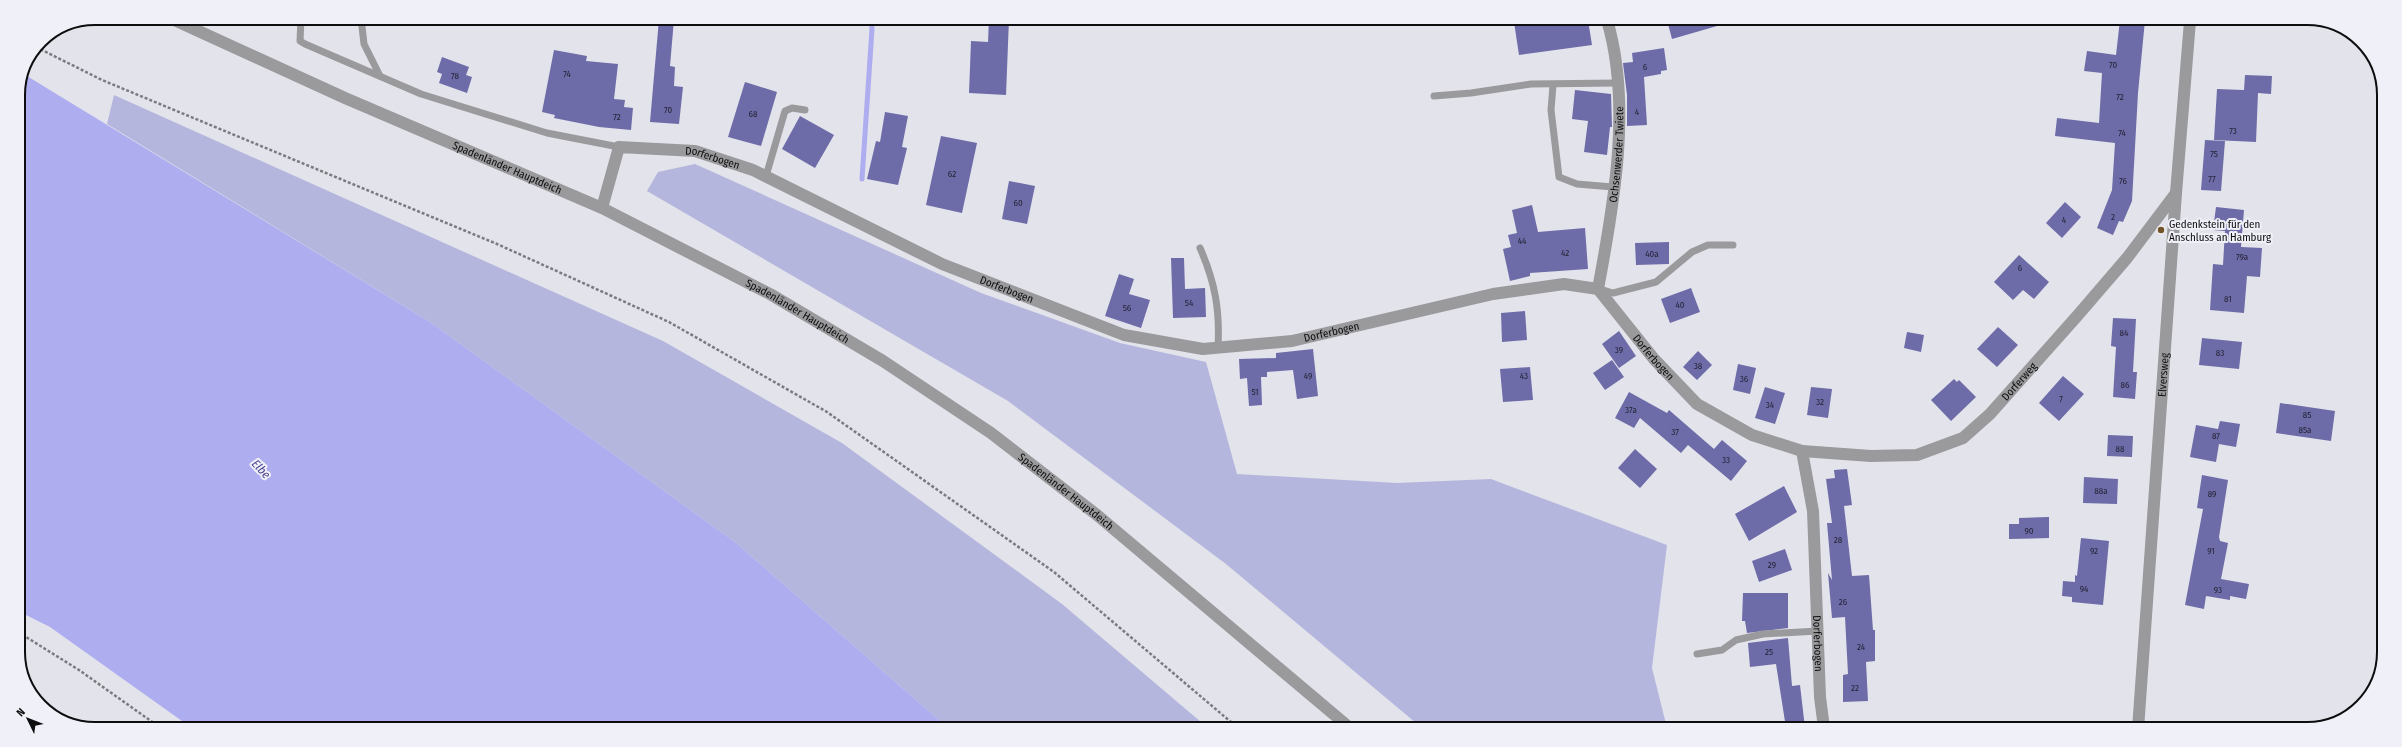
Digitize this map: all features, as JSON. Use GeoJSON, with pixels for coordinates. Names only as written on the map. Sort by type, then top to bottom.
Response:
{"type":"FeatureCollection","features":[{"type":"Feature","properties":{"kind":"street","name":"Spadenländer Hauptdeich"},"geometry":{"type":"LineString","coordinates":[[185,25],[345,98],[602,208],[770,294],[883,361],[991,433],[1097,515],[1343,722]]}},
{"type":"Feature","properties":{"kind":"street","name":"Ochsenwerder Twiete"},"geometry":{"type":"LineString","coordinates":[[1598,289],[1610,224],[1620,102],[1612,36],[1609,25]]}},
{"type":"Feature","properties":{"kind":"street","name":"Elversweg"},"geometry":{"type":"LineString","coordinates":[[2138,722],[2176,193],[2190,25]]}},
{"type":"Feature","properties":{"kind":"street"},"geometry":{"type":"LineString","coordinates":[[602,208],[619,147]]}},
{"type":"Feature","properties":{"kind":"street","name":"Dorferbogen"},"geometry":{"type":"LineString","coordinates":[[619,147],[695,151],[753,170],[942,264],[1124,335],[1203,349],[1292,341],[1493,294],[1564,284],[1598,289],[1654,359],[1697,404],[1752,435],[1802,451],[1813,511],[1824,722]]}},
{"type":"Feature","properties":{"kind":"street","name":"Dorferweg"},"geometry":{"type":"LineString","coordinates":[[1802,451],[1871,456],[1917,454],[1963,438],[1990,414],[2078,315],[2126,258],[2176,193]]}},
{"type":"Feature","properties":{"kind":"lane"},"geometry":{"type":"LineString","coordinates":[[301,25],[300,41],[421,94],[547,133],[619,147]]}},
{"type":"Feature","properties":{"kind":"lane"},"geometry":{"type":"LineString","coordinates":[[362,25],[364,44],[380,76]]}},
{"type":"Feature","properties":{"kind":"lane"},"geometry":{"type":"LineString","coordinates":[[1434,96],[1463,94],[1531,84],[1553,85],[1617,83]]}},
{"type":"Feature","properties":{"kind":"lane"},"geometry":{"type":"LineString","coordinates":[[1553,85],[1551,110],[1558,177],[1577,184],[1613,187]]}},
{"type":"Feature","properties":{"kind":"lane"},"geometry":{"type":"LineString","coordinates":[[766,176],[785,111],[792,108],[804,110]]}},
{"type":"Feature","properties":{"kind":"lane"},"geometry":{"type":"LineString","coordinates":[[1598,289],[1613,293],[1656,282],[1692,252],[1708,245],[1733,245]]}},
{"type":"Feature","properties":{"kind":"lane"},"geometry":{"type":"LineString","coordinates":[[1200,248],[1212,274],[1219,316],[1218,348]]}},
{"type":"Feature","properties":{"kind":"lane"},"geometry":{"type":"LineString","coordinates":[[1697,654],[1722,650],[1736,640],[1763,634],[1818,631]]}},
{"type":"Feature","properties":{"kind":"path"},"geometry":{"type":"LineString","coordinates":[[42,50],[102,80],[497,244],[669,322],[827,412],[1054,572],[1231,722]]}},
{"type":"Feature","properties":{"kind":"path"},"geometry":{"type":"LineString","coordinates":[[25,636],[79,670],[152,722]]}},
{"type":"Feature","properties":{"kind":"shaded area"},"geometry":{"type":"Polygon","coordinates":[[[114,95],[663,341],[842,443],[1062,604],[1201,722],[941,722],[735,542],[430,322],[107,124],[114,95]]]}},
{"type":"Feature","properties":{"kind":"shaded area"},"geometry":{"type":"Polygon","coordinates":[[[695,164],[981,293],[1120,343],[1206,362],[1237,474],[1397,483],[1491,479],[1667,545],[1652,668],[1666,722],[1415,722],[1226,564],[1008,401],[647,191],[658,172],[695,164]]]}},
{"type":"Feature","properties":{"kind":"water","name":"Elbe"},"geometry":{"type":"Polygon","coordinates":[[[27,76],[430,322],[735,542],[941,722],[183,722],[50,627],[25,614],[25,95],[27,76]]]}},
{"type":"Feature","properties":{"kind":"building"},"geometry":{"type":"Polygon","coordinates":[[[658,25],[673,25],[670,66],[675,67],[674,86],[683,87],[679,124],[650,122],[658,25]]]}},
{"type":"Feature","properties":{"kind":"building"},"geometry":{"type":"Polygon","coordinates":[[[989,25],[1009,25],[1006,95],[969,93],[971,41],[988,42],[989,25]]]}},
{"type":"Feature","properties":{"kind":"building"},"geometry":{"type":"Polygon","coordinates":[[[1514,25],[1589,25],[1592,45],[1519,55],[1514,25]]]}},
{"type":"Feature","properties":{"kind":"building"},"geometry":{"type":"Polygon","coordinates":[[[1668,25],[1721,25],[1672,39],[1668,25]]]}},
{"type":"Feature","properties":{"kind":"building"},"geometry":{"type":"Polygon","coordinates":[[[2119,25],[2145,25],[2138,93],[2132,201],[2123,222],[2119,221],[2113,235],[2097,228],[2112,190],[2115,143],[2055,136],[2057,118],[2099,123],[2102,73],[2084,71],[2087,51],[2116,55],[2119,25]]]}},
{"type":"Feature","properties":{"kind":"building"},"geometry":{"type":"Polygon","coordinates":[[[1664,48],[1667,70],[1661,71],[1661,74],[1644,77],[1647,125],[1627,126],[1627,95],[1623,63],[1633,62],[1632,53],[1664,48]]]}},
{"type":"Feature","properties":{"kind":"building"},"geometry":{"type":"Polygon","coordinates":[[[554,50],[587,56],[586,61],[618,64],[614,99],[625,100],[624,107],[633,108],[631,130],[599,127],[554,118],[555,115],[542,112],[554,50]]]}},
{"type":"Feature","properties":{"kind":"building"},"geometry":{"type":"Polygon","coordinates":[[[442,57],[469,67],[466,75],[472,77],[467,93],[439,83],[442,74],[437,72],[442,57]]]}},
{"type":"Feature","properties":{"kind":"building"},"geometry":{"type":"Polygon","coordinates":[[[2245,75],[2272,76],[2271,94],[2258,93],[2256,142],[2214,140],[2217,89],[2244,90],[2245,75]]]}},
{"type":"Feature","properties":{"kind":"building"},"geometry":{"type":"Polygon","coordinates":[[[745,82],[777,92],[761,146],[728,137],[745,82]]]}},
{"type":"Feature","properties":{"kind":"building"},"geometry":{"type":"Polygon","coordinates":[[[1575,90],[1611,94],[1612,127],[1610,127],[1607,155],[1584,152],[1588,121],[1572,119],[1575,90]]]}},
{"type":"Feature","properties":{"kind":"building"},"geometry":{"type":"Polygon","coordinates":[[[885,112],[908,116],[902,147],[907,148],[898,185],[867,179],[876,141],[880,142],[885,112]]]}},
{"type":"Feature","properties":{"kind":"building"},"geometry":{"type":"Polygon","coordinates":[[[800,116],[834,135],[815,168],[782,149],[800,116]]]}},
{"type":"Feature","properties":{"kind":"building"},"geometry":{"type":"Polygon","coordinates":[[[941,136],[977,143],[962,213],[926,205],[941,136]]]}},
{"type":"Feature","properties":{"kind":"building"},"geometry":{"type":"Polygon","coordinates":[[[2205,140],[2225,141],[2221,191],[2201,190],[2205,140]]]}},
{"type":"Feature","properties":{"kind":"building"},"geometry":{"type":"Polygon","coordinates":[[[1009,181],[1035,186],[1027,224],[1002,219],[1009,181]]]}},
{"type":"Feature","properties":{"kind":"building"},"geometry":{"type":"Polygon","coordinates":[[[2065,202],[2081,217],[2062,238],[2046,223],[2065,202]]]}},
{"type":"Feature","properties":{"kind":"building"},"geometry":{"type":"Polygon","coordinates":[[[1532,205],[1538,232],[1585,228],[1588,269],[1530,273],[1530,276],[1510,281],[1503,249],[1511,247],[1508,235],[1517,233],[1512,210],[1532,205]]]}},
{"type":"Feature","properties":{"kind":"building"},"geometry":{"type":"Polygon","coordinates":[[[2216,207],[2244,210],[2241,247],[2262,248],[2260,277],[2247,276],[2244,313],[2210,310],[2213,264],[2223,265],[2225,231],[2213,230],[2216,207]]]}},
{"type":"Feature","properties":{"kind":"building"},"geometry":{"type":"Polygon","coordinates":[[[1669,242],[1669,264],[1636,265],[1635,243],[1669,242]]]}},
{"type":"Feature","properties":{"kind":"building"},"geometry":{"type":"Polygon","coordinates":[[[2019,255],[2049,282],[2034,299],[2023,290],[2013,300],[1994,282],[2019,255]]]}},
{"type":"Feature","properties":{"kind":"building"},"geometry":{"type":"Polygon","coordinates":[[[1171,258],[1184,258],[1185,289],[1205,288],[1206,317],[1173,318],[1171,258]]]}},
{"type":"Feature","properties":{"kind":"building"},"geometry":{"type":"Polygon","coordinates":[[[1119,274],[1134,279],[1129,294],[1150,300],[1141,328],[1105,316],[1119,274]]]}},
{"type":"Feature","properties":{"kind":"building"},"geometry":{"type":"Polygon","coordinates":[[[1691,288],[1700,312],[1670,323],[1661,299],[1691,288]]]}},
{"type":"Feature","properties":{"kind":"building"},"geometry":{"type":"Polygon","coordinates":[[[1525,311],[1527,340],[1502,342],[1501,313],[1525,311]]]}},
{"type":"Feature","properties":{"kind":"building"},"geometry":{"type":"Polygon","coordinates":[[[2113,318],[2136,319],[2133,372],[2137,372],[2135,399],[2113,397],[2116,347],[2111,346],[2113,318]]]}},
{"type":"Feature","properties":{"kind":"building"},"geometry":{"type":"Polygon","coordinates":[[[1998,327],[2018,345],[1997,367],[1977,349],[1998,327]]]}},
{"type":"Feature","properties":{"kind":"building"},"geometry":{"type":"Polygon","coordinates":[[[1619,331],[1636,356],[1619,368],[1602,344],[1619,331]]]}},
{"type":"Feature","properties":{"kind":"building"},"geometry":{"type":"Polygon","coordinates":[[[1907,332],[1924,335],[1921,352],[1904,348],[1907,332]]]}},
{"type":"Feature","properties":{"kind":"building"},"geometry":{"type":"Polygon","coordinates":[[[2202,338],[2242,342],[2239,369],[2199,365],[2202,338]]]}},
{"type":"Feature","properties":{"kind":"building"},"geometry":{"type":"Polygon","coordinates":[[[1313,349],[1318,396],[1297,399],[1293,370],[1267,372],[1267,377],[1261,377],[1262,405],[1249,406],[1247,378],[1240,379],[1239,359],[1276,358],[1276,353],[1313,349]]]}},
{"type":"Feature","properties":{"kind":"building"},"geometry":{"type":"Polygon","coordinates":[[[1698,351],[1712,365],[1697,380],[1683,367],[1698,351]]]}},
{"type":"Feature","properties":{"kind":"building"},"geometry":{"type":"Polygon","coordinates":[[[1612,360],[1624,377],[1605,390],[1593,373],[1612,360]]]}},
{"type":"Feature","properties":{"kind":"building"},"geometry":{"type":"Polygon","coordinates":[[[1738,364],[1756,368],[1750,394],[1733,390],[1738,364]]]}},
{"type":"Feature","properties":{"kind":"building"},"geometry":{"type":"Polygon","coordinates":[[[1530,367],[1533,400],[1503,402],[1500,369],[1530,367]]]}},
{"type":"Feature","properties":{"kind":"building"},"geometry":{"type":"Polygon","coordinates":[[[2063,376],[2084,394],[2059,421],[2039,403],[2063,376]]]}},
{"type":"Feature","properties":{"kind":"building"},"geometry":{"type":"Polygon","coordinates":[[[1954,379],[1957,382],[1959,380],[1976,397],[1951,421],[1931,400],[1954,379]]]}},
{"type":"Feature","properties":{"kind":"building"},"geometry":{"type":"Polygon","coordinates":[[[1765,387],[1785,393],[1775,424],[1755,418],[1765,387]]]}},
{"type":"Feature","properties":{"kind":"building"},"geometry":{"type":"Polygon","coordinates":[[[1811,387],[1832,389],[1828,418],[1807,415],[1811,387]]]}},
{"type":"Feature","properties":{"kind":"building"},"geometry":{"type":"Polygon","coordinates":[[[1629,392],[1667,413],[1669,410],[1714,449],[1722,440],[1747,461],[1731,481],[1688,445],[1681,453],[1640,418],[1634,428],[1615,418],[1629,392]]]}},
{"type":"Feature","properties":{"kind":"building"},"geometry":{"type":"Polygon","coordinates":[[[2280,403],[2335,411],[2331,441],[2276,433],[2280,403]]]}},
{"type":"Feature","properties":{"kind":"building"},"geometry":{"type":"Polygon","coordinates":[[[2220,421],[2240,424],[2236,447],[2219,444],[2216,462],[2190,457],[2196,425],[2218,429],[2220,421]]]}},
{"type":"Feature","properties":{"kind":"building"},"geometry":{"type":"Polygon","coordinates":[[[2108,435],[2133,436],[2132,457],[2107,456],[2108,435]]]}},
{"type":"Feature","properties":{"kind":"building"},"geometry":{"type":"Polygon","coordinates":[[[1635,449],[1657,469],[1640,488],[1618,468],[1635,449]]]}},
{"type":"Feature","properties":{"kind":"building"},"geometry":{"type":"Polygon","coordinates":[[[1847,469],[1852,505],[1844,506],[1852,576],[1869,575],[1873,630],[1875,630],[1875,661],[1866,662],[1868,701],[1843,702],[1843,675],[1848,674],[1845,617],[1832,618],[1828,573],[1832,580],[1827,523],[1832,523],[1826,479],[1835,478],[1834,470],[1847,469]]]}},
{"type":"Feature","properties":{"kind":"building"},"geometry":{"type":"Polygon","coordinates":[[[2202,475],[2228,480],[2219,537],[2220,541],[2228,543],[2221,579],[2249,584],[2246,599],[2230,596],[2230,600],[2206,596],[2204,609],[2185,605],[2203,509],[2197,508],[2202,475]]]}},
{"type":"Feature","properties":{"kind":"building"},"geometry":{"type":"Polygon","coordinates":[[[2084,477],[2118,479],[2117,504],[2083,503],[2084,477]]]}},
{"type":"Feature","properties":{"kind":"building"},"geometry":{"type":"Polygon","coordinates":[[[1784,486],[1797,512],[1749,541],[1735,514],[1784,486]]]}},
{"type":"Feature","properties":{"kind":"building"},"geometry":{"type":"Polygon","coordinates":[[[2049,517],[2049,538],[2009,539],[2009,524],[2019,524],[2019,518],[2049,517]]]}},
{"type":"Feature","properties":{"kind":"building"},"geometry":{"type":"Polygon","coordinates":[[[2081,538],[2109,541],[2103,605],[2072,602],[2072,597],[2062,596],[2063,581],[2075,582],[2075,575],[2077,576],[2081,538]]]}},
{"type":"Feature","properties":{"kind":"building"},"geometry":{"type":"Polygon","coordinates":[[[1785,549],[1792,570],[1759,582],[1752,561],[1785,549]]]}},
{"type":"Feature","properties":{"kind":"building"},"geometry":{"type":"Polygon","coordinates":[[[1743,593],[1788,593],[1788,628],[1747,633],[1745,621],[1742,621],[1743,593]]]}},
{"type":"Feature","properties":{"kind":"building"},"geometry":{"type":"Polygon","coordinates":[[[1788,638],[1792,686],[1800,685],[1804,722],[1785,722],[1776,664],[1750,667],[1748,643],[1788,638]]]}},
{"type":"Feature","properties":{"kind":"waterway"},"geometry":{"type":"LineString","coordinates":[[862,179],[872,25]]}},
{"type":"Feature","properties":{"kind":"place","name":"Gedenkstein für den Anschluss an Hamburg"},"geometry":{"type":"Point","coordinates":[2161,230]}}]}
